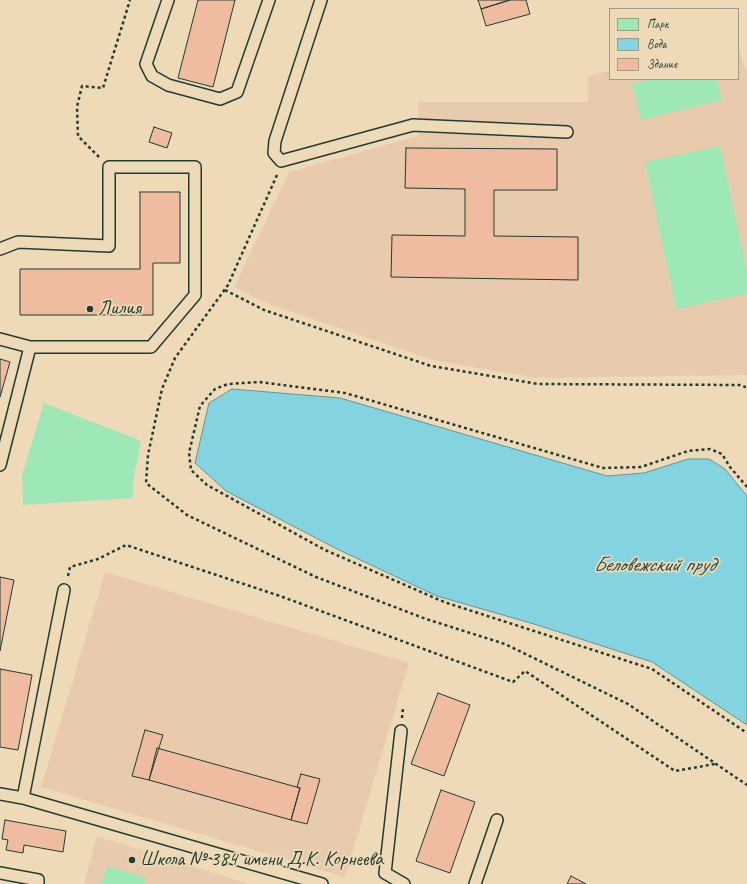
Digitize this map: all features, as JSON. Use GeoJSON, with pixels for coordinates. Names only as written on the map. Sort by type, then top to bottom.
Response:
{"type":"FeatureCollection","features":[{"type":"Feature","properties":{"kind":"lane"},"geometry":{"type":"LineString","coordinates":[[168,0],[146,64],[152,76],[168,85],[220,99],[237,92],[269,0]]}},
{"type":"Feature","properties":{"kind":"lane"},"geometry":{"type":"LineString","coordinates":[[321,0],[275,141],[274,153],[281,161],[413,125],[567,132]]}},
{"type":"Feature","properties":{"kind":"lane"},"geometry":{"type":"LineString","coordinates":[[0,250],[18,242],[109,246],[109,167],[195,168],[195,295],[151,346],[30,347],[0,339]]}},
{"type":"Feature","properties":{"kind":"lane"},"geometry":{"type":"LineString","coordinates":[[0,465],[30,347]]}},
{"type":"Feature","properties":{"kind":"lane"},"geometry":{"type":"LineString","coordinates":[[22,798],[64,590]]}},
{"type":"Feature","properties":{"kind":"lane"},"geometry":{"type":"LineString","coordinates":[[401,731],[384,874],[404,884]]}},
{"type":"Feature","properties":{"kind":"lane"},"geometry":{"type":"LineString","coordinates":[[0,794],[22,798],[322,884]]}},
{"type":"Feature","properties":{"kind":"lane"},"geometry":{"type":"LineString","coordinates":[[475,884],[497,820]]}},
{"type":"Feature","properties":{"kind":"lane"},"geometry":{"type":"LineString","coordinates":[[0,873],[38,880],[38,884]]}},
{"type":"Feature","properties":{"kind":"path"},"geometry":{"type":"LineString","coordinates":[[109,167],[78,136],[78,107],[82,86],[102,88],[130,0]]}},
{"type":"Feature","properties":{"kind":"path"},"geometry":{"type":"LineString","coordinates":[[274,184],[225,290],[175,358],[162,389],[148,455],[146,483],[187,515],[316,577],[426,619],[505,644],[621,700],[747,785]]}},
{"type":"Feature","properties":{"kind":"path"},"geometry":{"type":"LineString","coordinates":[[225,290],[264,310],[432,366],[538,384],[741,384],[747,388]]}},
{"type":"Feature","properties":{"kind":"path"},"geometry":{"type":"LineString","coordinates":[[747,487],[722,454],[710,449],[688,451],[641,466],[603,468],[344,393],[259,382],[228,384],[214,389],[200,406],[189,453],[191,470],[206,485],[325,550],[444,602],[652,669],[747,733]]}},
{"type":"Feature","properties":{"kind":"path"},"geometry":{"type":"LineString","coordinates":[[64,590],[70,568],[98,559],[126,545],[280,596],[513,682],[525,671],[675,771],[715,764]]}},
{"type":"Feature","properties":{"kind":"shaded area"},"geometry":{"type":"Polygon","coordinates":[[[739,49],[747,74],[747,375],[536,378],[433,360],[271,305],[234,287],[289,172],[418,136],[418,102],[588,102],[588,76],[609,71],[609,80],[739,80],[739,49]]]}},
{"type":"Feature","properties":{"kind":"shaded area"},"geometry":{"type":"Polygon","coordinates":[[[105,572],[409,663],[345,877],[41,787],[105,572]]]}},
{"type":"Feature","properties":{"kind":"shaded area","name":"Школа № 384 имени Д.К. Корнеева"},"geometry":{"type":"Polygon","coordinates":[[[97,836],[248,884],[84,884],[97,836]]]}},
{"type":"Feature","properties":{"kind":"green space"},"geometry":{"type":"Polygon","coordinates":[[[649,80],[717,80],[722,100],[641,120],[632,84],[649,80]]]}},
{"type":"Feature","properties":{"kind":"green space"},"geometry":{"type":"Polygon","coordinates":[[[720,146],[747,272],[747,294],[676,309],[645,162],[720,146]]]}},
{"type":"Feature","properties":{"kind":"green space"},"geometry":{"type":"Polygon","coordinates":[[[44,403],[141,441],[133,482],[133,498],[23,505],[22,475],[44,403]]]}},
{"type":"Feature","properties":{"kind":"green space"},"geometry":{"type":"Polygon","coordinates":[[[107,866],[146,878],[144,884],[101,884],[107,866]]]}},
{"type":"Feature","properties":{"kind":"water","name":"Беловежский пруд"},"geometry":{"type":"Polygon","coordinates":[[[232,389],[340,398],[607,476],[644,473],[688,459],[709,459],[725,469],[747,496],[747,725],[652,662],[534,624],[437,596],[337,549],[226,491],[195,463],[209,403],[232,389]]]}},
{"type":"Feature","properties":{"kind":"building"},"geometry":{"type":"Polygon","coordinates":[[[198,0],[235,0],[213,87],[178,78],[198,0]]]}},
{"type":"Feature","properties":{"kind":"building"},"geometry":{"type":"Polygon","coordinates":[[[478,0],[510,0],[481,9],[478,0]]]}},
{"type":"Feature","properties":{"kind":"building"},"geometry":{"type":"Polygon","coordinates":[[[510,0],[526,0],[530,14],[486,26],[481,9],[510,0]]]}},
{"type":"Feature","properties":{"kind":"building"},"geometry":{"type":"Polygon","coordinates":[[[154,127],[172,133],[167,148],[149,142],[154,127]]]}},
{"type":"Feature","properties":{"kind":"building"},"geometry":{"type":"Polygon","coordinates":[[[406,148],[557,149],[557,190],[494,190],[494,236],[578,237],[578,280],[391,277],[392,235],[465,236],[465,189],[405,188],[406,148]]]}},
{"type":"Feature","properties":{"kind":"building"},"geometry":{"type":"Polygon","coordinates":[[[140,192],[180,192],[180,263],[153,263],[153,315],[20,315],[20,269],[140,269],[140,192]]]}},
{"type":"Feature","properties":{"kind":"building"},"geometry":{"type":"Polygon","coordinates":[[[0,359],[10,362],[0,397],[0,359]]]}},
{"type":"Feature","properties":{"kind":"building"},"geometry":{"type":"Polygon","coordinates":[[[0,577],[14,580],[0,651],[0,577]]]}},
{"type":"Feature","properties":{"kind":"building"},"geometry":{"type":"Polygon","coordinates":[[[0,669],[32,675],[18,750],[0,747],[0,669]]]}},
{"type":"Feature","properties":{"kind":"building"},"geometry":{"type":"Polygon","coordinates":[[[438,693],[470,705],[444,776],[411,764],[438,693]]]}},
{"type":"Feature","properties":{"kind":"building"},"geometry":{"type":"Polygon","coordinates":[[[145,730],[163,735],[149,780],[132,776],[145,730]]]}},
{"type":"Feature","properties":{"kind":"building"},"geometry":{"type":"Polygon","coordinates":[[[157,748],[300,788],[291,820],[149,780],[157,748]]]}},
{"type":"Feature","properties":{"kind":"building"},"geometry":{"type":"Polygon","coordinates":[[[301,774],[320,779],[307,824],[291,820],[300,788],[297,787],[301,774]]]}},
{"type":"Feature","properties":{"kind":"building"},"geometry":{"type":"Polygon","coordinates":[[[441,790],[475,802],[450,873],[416,861],[441,790]]]}},
{"type":"Feature","properties":{"kind":"building"},"geometry":{"type":"Polygon","coordinates":[[[5,820],[66,831],[63,852],[24,845],[23,853],[6,850],[8,840],[2,839],[5,820]]]}},
{"type":"Feature","properties":{"kind":"building"},"geometry":{"type":"Polygon","coordinates":[[[571,876],[586,884],[567,884],[571,876]]]}},
{"type":"Feature","properties":{"kind":"place","name":"Лилия"},"geometry":{"type":"Point","coordinates":[90,309]}},
{"type":"Feature","properties":{"kind":"place","name":"Школа № 384 имени Д.К. Корнеева"},"geometry":{"type":"Point","coordinates":[132,860]}}]}
